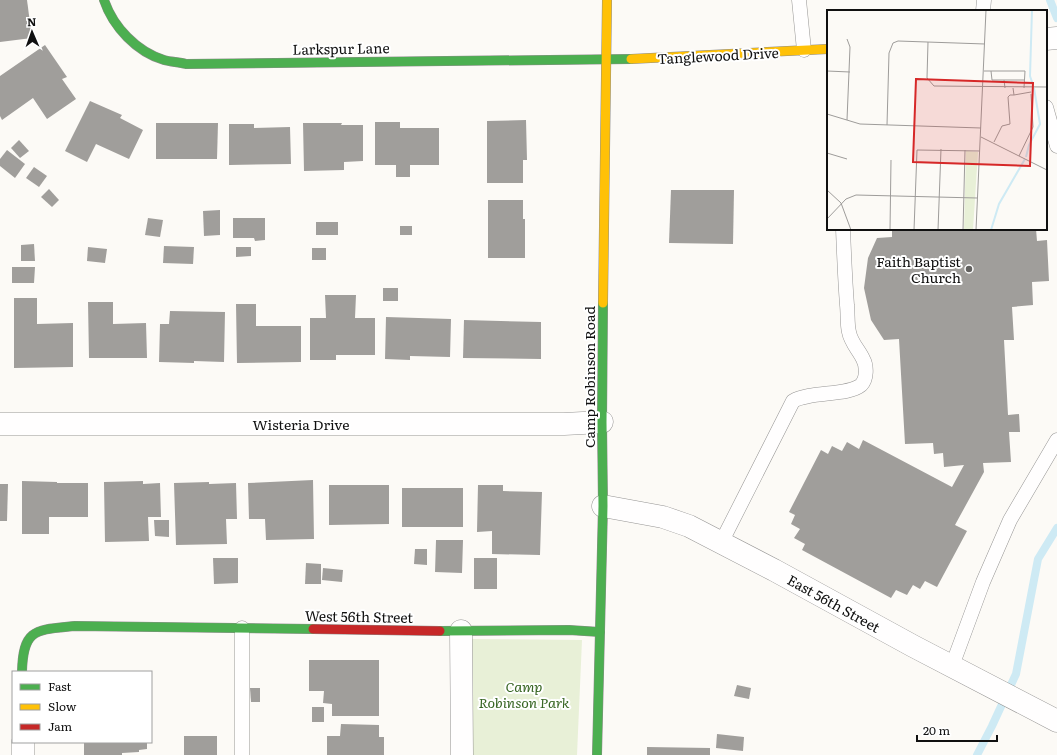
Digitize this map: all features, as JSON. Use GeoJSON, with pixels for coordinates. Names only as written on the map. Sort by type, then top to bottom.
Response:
{"type":"FeatureCollection","features":[{"type":"Feature","properties":{"kind":"street","name":"Larkspur Lane"},"geometry":{"type":"LineString","coordinates":[[104,0],[115,24],[137,46],[150,55],[161,60],[186,64],[607,58]]}},
{"type":"Feature","properties":{"kind":"street","name":"Camp Robinson Road"},"geometry":{"type":"LineString","coordinates":[[596,755],[603,506],[602,422],[607,0]]}},
{"type":"Feature","properties":{"kind":"street"},"geometry":{"type":"LineString","coordinates":[[1047,39],[1057,38]]}},
{"type":"Feature","properties":{"kind":"street","name":"Tanglewood Drive"},"geometry":{"type":"LineString","coordinates":[[607,58],[654,59],[827,49]]}},
{"type":"Feature","properties":{"kind":"street","name":"Wisteria Drive"},"geometry":{"type":"LineString","coordinates":[[0,424],[564,424],[602,422]]}},
{"type":"Feature","properties":{"kind":"street","name":"East 56th Street"},"geometry":{"type":"LineString","coordinates":[[603,506],[663,517],[689,526],[774,570],[987,686],[1057,721]]}},
{"type":"Feature","properties":{"kind":"street","name":"West 56th Street"},"geometry":{"type":"LineString","coordinates":[[22,671],[21,655],[25,642],[33,634],[47,629],[75,626],[461,631],[569,630],[600,632]]}},
{"type":"Feature","properties":{"kind":"street"},"geometry":{"type":"LineString","coordinates":[[461,631],[462,755]]}},
{"type":"Feature","properties":{"kind":"street"},"geometry":{"type":"LineString","coordinates":[[23,743],[23,755]]}},
{"type":"Feature","properties":{"kind":"lane"},"geometry":{"type":"LineString","coordinates":[[799,0],[804,50]]}},
{"type":"Feature","properties":{"kind":"lane"},"geometry":{"type":"LineString","coordinates":[[983,10],[984,0]]}},
{"type":"Feature","properties":{"kind":"lane"},"geometry":{"type":"LineString","coordinates":[[1047,111],[1057,146]]}},
{"type":"Feature","properties":{"kind":"lane"},"geometry":{"type":"LineString","coordinates":[[721,542],[793,400],[807,395],[848,390],[856,387],[864,381],[865,371],[863,359],[855,348],[849,333],[843,230]]}},
{"type":"Feature","properties":{"kind":"lane"},"geometry":{"type":"LineString","coordinates":[[952,666],[983,582],[1010,520],[1057,440]]}},
{"type":"Feature","properties":{"kind":"lane"},"geometry":{"type":"LineString","coordinates":[[242,628],[242,755]]}},
{"type":"Feature","properties":{"kind":"green space","name":"Camp Robinson Park"},"geometry":{"type":"Polygon","coordinates":[[[469,639],[582,640],[577,755],[471,755],[469,639]]]}},
{"type":"Feature","properties":{"kind":"building"},"geometry":{"type":"Polygon","coordinates":[[[0,0],[27,0],[32,38],[0,42],[0,0]]]}},
{"type":"Feature","properties":{"kind":"building"},"geometry":{"type":"Polygon","coordinates":[[[45,45],[67,77],[62,79],[76,99],[47,119],[33,98],[2,120],[0,116],[0,76],[45,45]]]}},
{"type":"Feature","properties":{"kind":"building"},"geometry":{"type":"Polygon","coordinates":[[[90,101],[122,115],[120,118],[143,130],[129,159],[96,144],[87,162],[65,151],[90,101]]]}},
{"type":"Feature","properties":{"kind":"building"},"geometry":{"type":"Polygon","coordinates":[[[526,120],[527,160],[523,160],[523,183],[487,183],[487,121],[526,120]]]}},
{"type":"Feature","properties":{"kind":"building"},"geometry":{"type":"Polygon","coordinates":[[[375,122],[400,122],[400,128],[439,128],[439,165],[410,165],[410,177],[396,177],[396,165],[375,165],[375,122]]]}},
{"type":"Feature","properties":{"kind":"building"},"geometry":{"type":"Polygon","coordinates":[[[156,123],[218,123],[217,159],[156,159],[156,123]]]}},
{"type":"Feature","properties":{"kind":"building"},"geometry":{"type":"Polygon","coordinates":[[[303,123],[342,123],[341,125],[363,125],[363,161],[344,162],[344,170],[304,171],[303,123]]]}},
{"type":"Feature","properties":{"kind":"building"},"geometry":{"type":"Polygon","coordinates":[[[229,124],[254,124],[254,128],[290,127],[291,164],[229,165],[229,124]]]}},
{"type":"Feature","properties":{"kind":"building"},"geometry":{"type":"Polygon","coordinates":[[[19,140],[29,151],[20,158],[11,148],[19,140]]]}},
{"type":"Feature","properties":{"kind":"building"},"geometry":{"type":"Polygon","coordinates":[[[7,150],[25,164],[15,178],[0,166],[0,159],[7,150]]]}},
{"type":"Feature","properties":{"kind":"building"},"geometry":{"type":"Polygon","coordinates":[[[34,167],[47,176],[39,187],[26,178],[34,167]]]}},
{"type":"Feature","properties":{"kind":"building"},"geometry":{"type":"Polygon","coordinates":[[[49,189],[59,200],[52,207],[41,197],[49,189]]]}},
{"type":"Feature","properties":{"kind":"building"},"geometry":{"type":"Polygon","coordinates":[[[671,190],[734,190],[733,244],[669,243],[671,190]]]}},
{"type":"Feature","properties":{"kind":"building"},"geometry":{"type":"Polygon","coordinates":[[[488,200],[523,200],[523,219],[525,219],[525,258],[488,258],[488,200]]]}},
{"type":"Feature","properties":{"kind":"building"},"geometry":{"type":"Polygon","coordinates":[[[220,210],[220,235],[204,236],[203,211],[220,210]]]}},
{"type":"Feature","properties":{"kind":"building"},"geometry":{"type":"Polygon","coordinates":[[[148,218],[163,220],[160,237],[145,235],[148,218]]]}},
{"type":"Feature","properties":{"kind":"building"},"geometry":{"type":"Polygon","coordinates":[[[233,218],[265,218],[265,240],[255,241],[254,238],[233,238],[233,218]]]}},
{"type":"Feature","properties":{"kind":"building"},"geometry":{"type":"Polygon","coordinates":[[[316,222],[338,222],[338,235],[316,235],[316,222]]]}},
{"type":"Feature","properties":{"kind":"building"},"geometry":{"type":"Polygon","coordinates":[[[400,226],[412,226],[412,235],[400,235],[400,226]]]}},
{"type":"Feature","properties":{"kind":"building"},"geometry":{"type":"Polygon","coordinates":[[[892,230],[1036,230],[1037,241],[1047,240],[1049,281],[1032,282],[1033,305],[1012,307],[1014,340],[1004,340],[1008,415],[1019,414],[1020,432],[1009,432],[1011,462],[983,463],[984,472],[955,525],[967,531],[937,587],[925,581],[920,589],[913,585],[907,595],[896,590],[891,598],[802,550],[805,544],[794,538],[800,529],[791,524],[795,515],[789,512],[821,450],[828,454],[832,446],[842,451],[847,442],[859,449],[863,440],[952,487],[964,465],[944,467],[943,453],[934,454],[933,443],[905,444],[899,339],[884,340],[871,320],[864,288],[868,258],[877,238],[892,237],[892,230]]]}},
{"type":"Feature","properties":{"kind":"building"},"geometry":{"type":"Polygon","coordinates":[[[34,244],[35,261],[21,261],[21,245],[34,244]]]}},
{"type":"Feature","properties":{"kind":"building"},"geometry":{"type":"Polygon","coordinates":[[[164,246],[194,247],[193,264],[163,263],[164,246]]]}},
{"type":"Feature","properties":{"kind":"building"},"geometry":{"type":"Polygon","coordinates":[[[88,247],[107,249],[105,263],[87,261],[88,247]]]}},
{"type":"Feature","properties":{"kind":"building"},"geometry":{"type":"Polygon","coordinates":[[[236,247],[251,247],[251,256],[236,257],[236,247]]]}},
{"type":"Feature","properties":{"kind":"building"},"geometry":{"type":"Polygon","coordinates":[[[312,248],[326,248],[326,260],[312,260],[312,248]]]}},
{"type":"Feature","properties":{"kind":"building"},"geometry":{"type":"Polygon","coordinates":[[[12,267],[35,267],[34,283],[12,283],[12,267]]]}},
{"type":"Feature","properties":{"kind":"building"},"geometry":{"type":"Polygon","coordinates":[[[383,288],[398,288],[398,301],[383,301],[383,288]]]}},
{"type":"Feature","properties":{"kind":"building"},"geometry":{"type":"Polygon","coordinates":[[[325,295],[356,295],[355,318],[375,318],[375,355],[336,355],[336,360],[310,360],[310,318],[326,318],[325,295]]]}},
{"type":"Feature","properties":{"kind":"building"},"geometry":{"type":"Polygon","coordinates":[[[14,298],[37,298],[37,324],[73,323],[73,367],[14,368],[14,298]]]}},
{"type":"Feature","properties":{"kind":"building"},"geometry":{"type":"Polygon","coordinates":[[[88,302],[113,302],[113,324],[146,323],[147,358],[89,358],[88,302]]]}},
{"type":"Feature","properties":{"kind":"building"},"geometry":{"type":"Polygon","coordinates":[[[236,304],[256,304],[256,326],[301,326],[301,362],[237,363],[236,304]]]}},
{"type":"Feature","properties":{"kind":"building"},"geometry":{"type":"Polygon","coordinates":[[[170,311],[225,312],[224,362],[159,362],[160,324],[169,324],[170,311]]]}},
{"type":"Feature","properties":{"kind":"building"},"geometry":{"type":"Polygon","coordinates":[[[386,317],[451,319],[450,357],[410,356],[410,360],[385,359],[386,317]]]}},
{"type":"Feature","properties":{"kind":"building"},"geometry":{"type":"Polygon","coordinates":[[[464,320],[541,322],[541,359],[463,358],[464,320]]]}},
{"type":"Feature","properties":{"kind":"building"},"geometry":{"type":"Polygon","coordinates":[[[313,480],[314,539],[266,540],[265,519],[249,519],[248,483],[313,480]]]}},
{"type":"Feature","properties":{"kind":"building"},"geometry":{"type":"Polygon","coordinates":[[[22,481],[88,483],[88,517],[49,517],[49,534],[22,534],[22,481]]]}},
{"type":"Feature","properties":{"kind":"building"},"geometry":{"type":"Polygon","coordinates":[[[143,481],[143,484],[160,483],[161,517],[148,517],[149,541],[105,542],[104,482],[143,481]]]}},
{"type":"Feature","properties":{"kind":"building"},"geometry":{"type":"Polygon","coordinates":[[[209,482],[209,484],[236,483],[237,519],[226,519],[227,544],[176,545],[174,483],[209,482]]]}},
{"type":"Feature","properties":{"kind":"building"},"geometry":{"type":"Polygon","coordinates":[[[0,484],[8,484],[7,521],[0,521],[0,484]]]}},
{"type":"Feature","properties":{"kind":"building"},"geometry":{"type":"Polygon","coordinates":[[[329,485],[389,485],[389,524],[329,525],[329,485]]]}},
{"type":"Feature","properties":{"kind":"building"},"geometry":{"type":"Polygon","coordinates":[[[478,485],[503,485],[503,491],[542,492],[540,555],[492,554],[492,531],[477,532],[478,485]]]}},
{"type":"Feature","properties":{"kind":"building"},"geometry":{"type":"Polygon","coordinates":[[[402,488],[463,488],[463,527],[402,527],[402,488]]]}},
{"type":"Feature","properties":{"kind":"building"},"geometry":{"type":"Polygon","coordinates":[[[154,520],[169,520],[169,537],[155,536],[154,520]]]}},
{"type":"Feature","properties":{"kind":"building"},"geometry":{"type":"Polygon","coordinates":[[[436,540],[463,540],[462,573],[435,572],[436,540]]]}},
{"type":"Feature","properties":{"kind":"building"},"geometry":{"type":"Polygon","coordinates":[[[415,549],[427,549],[427,565],[414,564],[415,549]]]}},
{"type":"Feature","properties":{"kind":"building"},"geometry":{"type":"Polygon","coordinates":[[[213,558],[238,558],[238,583],[214,584],[213,558]]]}},
{"type":"Feature","properties":{"kind":"building"},"geometry":{"type":"Polygon","coordinates":[[[474,558],[497,558],[497,589],[474,589],[474,558]]]}},
{"type":"Feature","properties":{"kind":"building"},"geometry":{"type":"Polygon","coordinates":[[[306,563],[321,564],[321,584],[305,584],[306,563]]]}},
{"type":"Feature","properties":{"kind":"building"},"geometry":{"type":"Polygon","coordinates":[[[323,568],[343,570],[342,582],[322,580],[323,568]]]}},
{"type":"Feature","properties":{"kind":"building"},"geometry":{"type":"Polygon","coordinates":[[[309,660],[379,660],[379,716],[332,716],[332,704],[323,703],[324,691],[309,691],[309,660]]]}},
{"type":"Feature","properties":{"kind":"building"},"geometry":{"type":"Polygon","coordinates":[[[737,685],[751,688],[749,699],[734,696],[737,685]]]}},
{"type":"Feature","properties":{"kind":"building"},"geometry":{"type":"Polygon","coordinates":[[[250,688],[260,688],[260,702],[251,702],[250,688]]]}},
{"type":"Feature","properties":{"kind":"building"},"geometry":{"type":"Polygon","coordinates":[[[312,707],[324,707],[324,722],[312,722],[312,707]]]}},
{"type":"Feature","properties":{"kind":"building"},"geometry":{"type":"Polygon","coordinates":[[[341,724],[379,725],[379,737],[384,737],[384,755],[327,755],[327,736],[340,736],[341,724]]]}},
{"type":"Feature","properties":{"kind":"building"},"geometry":{"type":"Polygon","coordinates":[[[717,734],[744,737],[743,751],[716,748],[717,734]]]}},
{"type":"Feature","properties":{"kind":"building"},"geometry":{"type":"Polygon","coordinates":[[[184,736],[217,736],[217,755],[184,755],[184,736]]]}},
{"type":"Feature","properties":{"kind":"building"},"geometry":{"type":"Polygon","coordinates":[[[84,743],[147,743],[147,749],[139,750],[139,752],[122,753],[122,755],[84,755],[84,743]]]}},
{"type":"Feature","properties":{"kind":"building"},"geometry":{"type":"Polygon","coordinates":[[[647,747],[710,748],[710,755],[647,755],[647,747]]]}},
{"type":"Feature","properties":{"kind":"waterway"},"geometry":{"type":"LineString","coordinates":[[1050,0],[1057,18]]}},
{"type":"Feature","properties":{"kind":"waterway"},"geometry":{"type":"LineString","coordinates":[[977,755],[1016,674],[1038,559],[1057,528]]}},
{"type":"Feature","properties":{"kind":"traffic: fast"},"geometry":{"type":"LineString","coordinates":[[104,0],[113,20],[127,37],[136,45],[144,51],[167,61],[186,64],[631,59]]}},
{"type":"Feature","properties":{"kind":"traffic: fast"},"geometry":{"type":"LineString","coordinates":[[597,755],[603,506],[603,303]]}},
{"type":"Feature","properties":{"kind":"traffic: fast"},"geometry":{"type":"LineString","coordinates":[[22,671],[25,647],[29,639],[34,634],[50,629],[75,626],[313,629]]}},
{"type":"Feature","properties":{"kind":"traffic: fast"},"geometry":{"type":"LineString","coordinates":[[440,631],[569,630],[600,632]]}},
{"type":"Feature","properties":{"kind":"traffic: slow"},"geometry":{"type":"LineString","coordinates":[[603,303],[607,0]]}},
{"type":"Feature","properties":{"kind":"traffic: slow"},"geometry":{"type":"LineString","coordinates":[[631,59],[827,49]]}},
{"type":"Feature","properties":{"kind":"traffic: jam"},"geometry":{"type":"LineString","coordinates":[[313,629],[440,631]]}},
{"type":"Feature","properties":{"kind":"place","name":"Faith Baptist Church"},"geometry":{"type":"Point","coordinates":[969,269]}}]}
